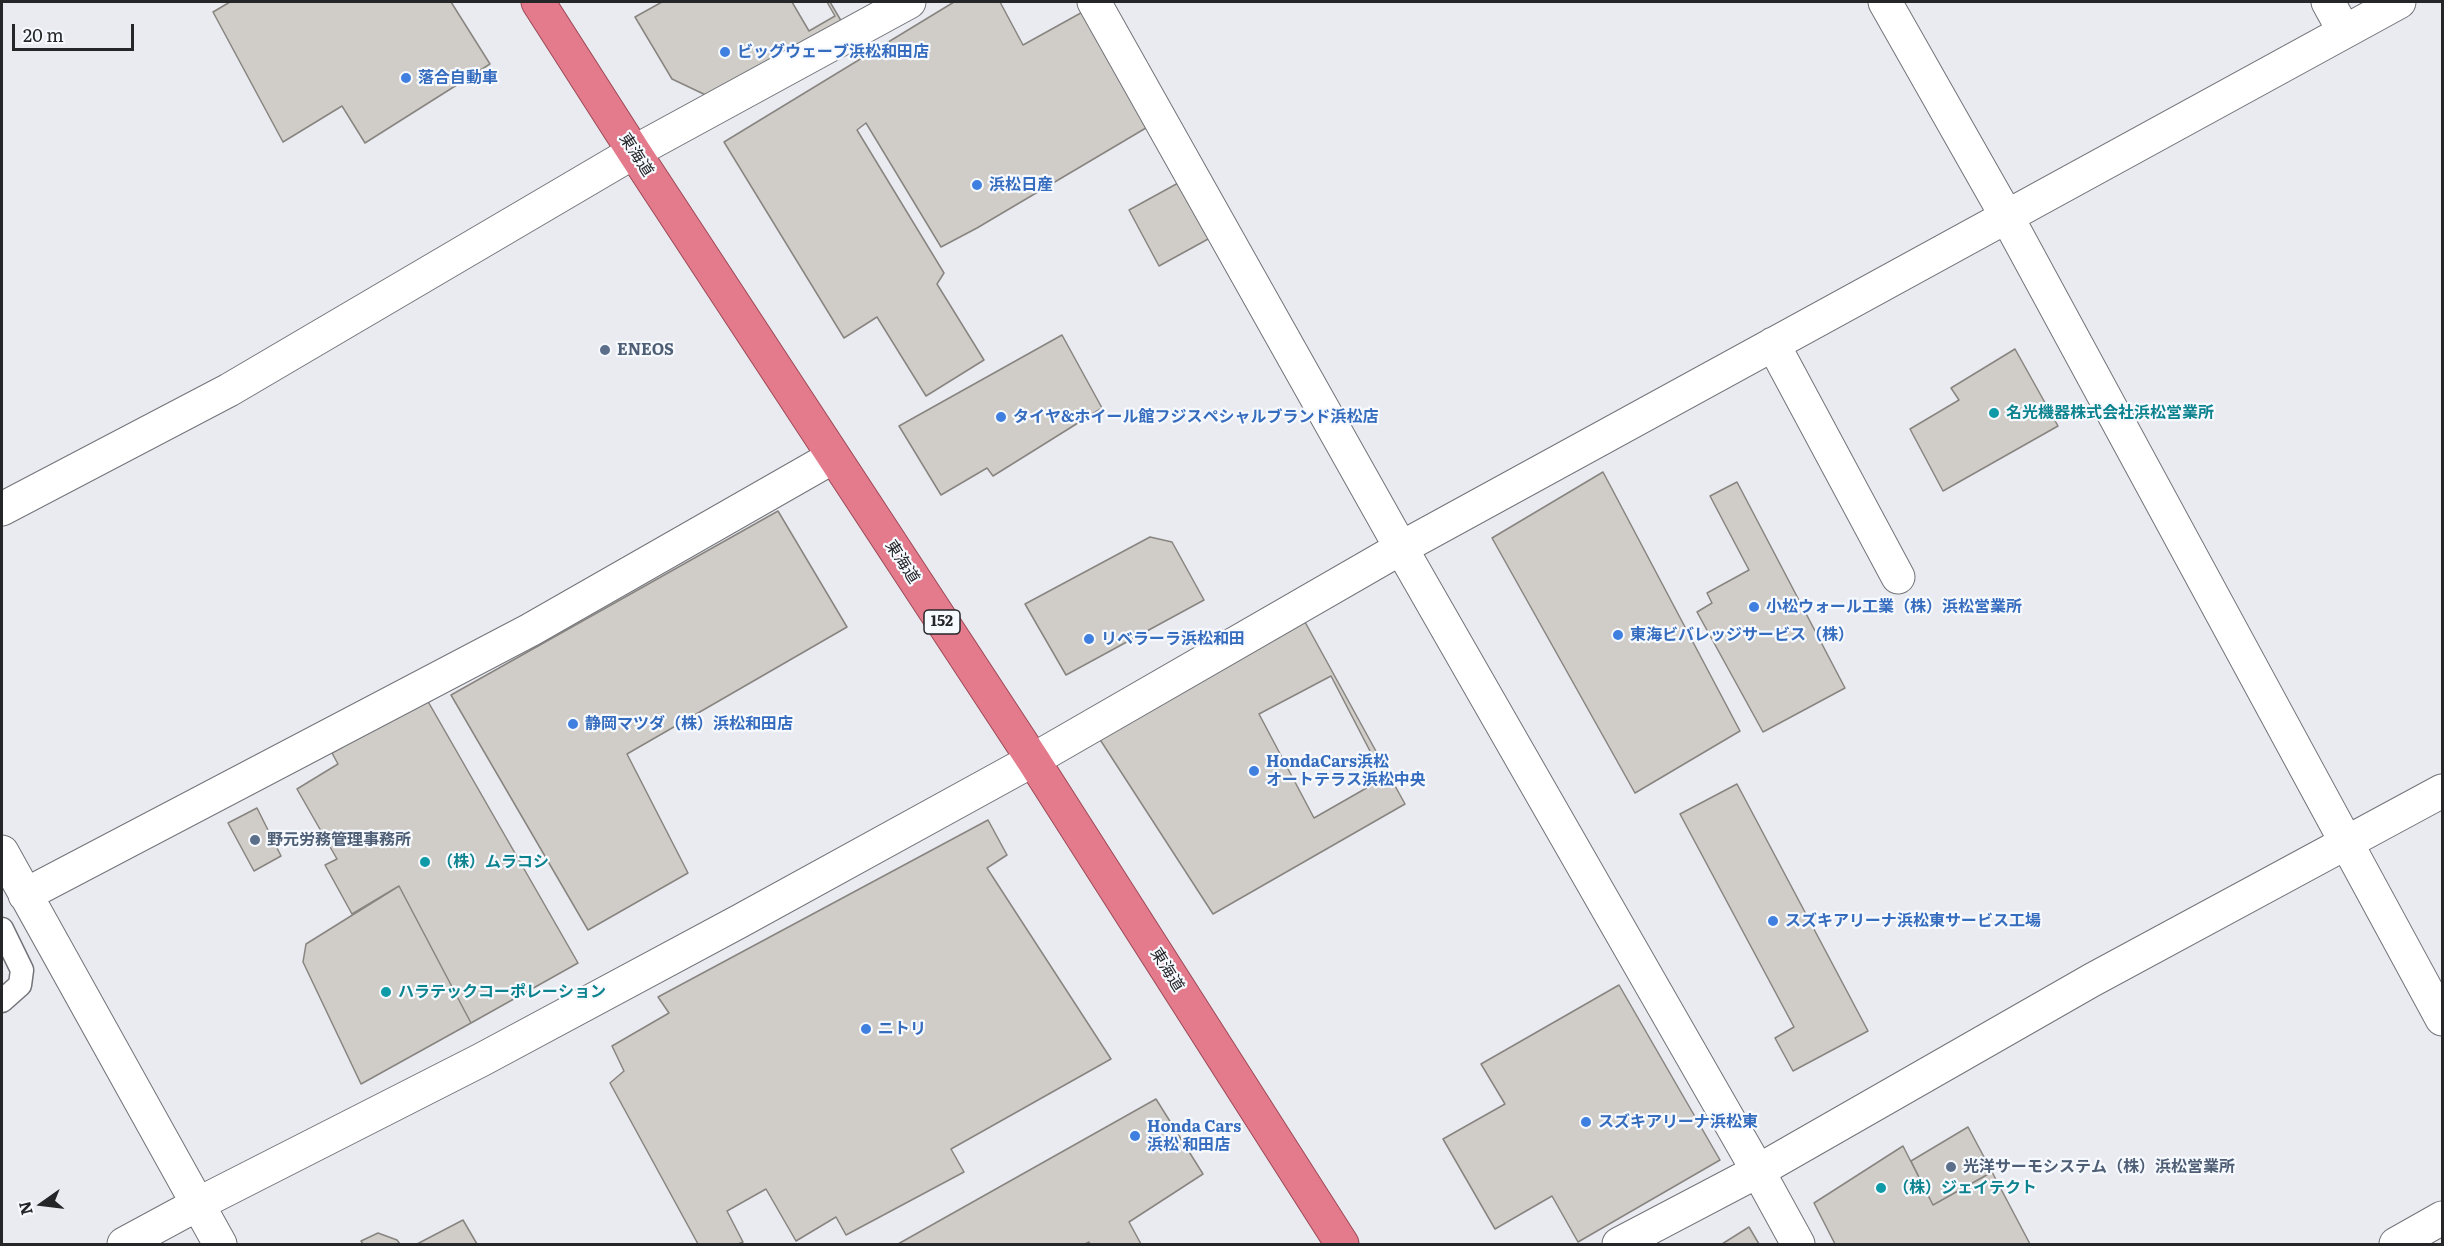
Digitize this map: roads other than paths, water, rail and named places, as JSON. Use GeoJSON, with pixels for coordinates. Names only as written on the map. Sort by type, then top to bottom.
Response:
{"type":"FeatureCollection","features":[{"type":"Feature","properties":{"kind":"highway","name":"東海道"},"geometry":{"type":"LineString","coordinates":[[538,2],[1033,760],[1342,1245]]}},
{"type":"Feature","properties":{"kind":"street"},"geometry":{"type":"LineString","coordinates":[[2,508],[229,390],[634,152],[909,2]]}},
{"type":"Feature","properties":{"kind":"street"},"geometry":{"type":"LineString","coordinates":[[1094,2],[1401,548],[1758,1171],[1798,1245]]}},
{"type":"Feature","properties":{"kind":"street"},"geometry":{"type":"LineString","coordinates":[[1885,2],[2007,217],[2442,1018]]}},
{"type":"Feature","properties":{"kind":"street"},"geometry":{"type":"LineString","coordinates":[[2328,2],[2344,31]]}},
{"type":"Feature","properties":{"kind":"street"},"geometry":{"type":"LineString","coordinates":[[124,1245],[198,1204],[481,1060],[750,915],[1033,760],[1401,548],[2399,2]]}},
{"type":"Feature","properties":{"kind":"street"},"geometry":{"type":"LineString","coordinates":[[1773,344],[1898,577]]}},
{"type":"Feature","properties":{"kind":"street"},"geometry":{"type":"LineString","coordinates":[[25,895],[530,630],[833,457]]}},
{"type":"Feature","properties":{"kind":"street"},"geometry":{"type":"LineString","coordinates":[[1619,1245],[1758,1171],[2092,980],[2442,791]]}},
{"type":"Feature","properties":{"kind":"street"},"geometry":{"type":"LineString","coordinates":[[2,852],[220,1245]]}},
{"type":"Feature","properties":{"kind":"street"},"geometry":{"type":"LineString","coordinates":[[2396,1245],[2442,1218]]}},
{"type":"Feature","properties":{"kind":"lane"},"geometry":{"type":"LineString","coordinates":[[2,929],[22,970],[20,985],[2,1001]]}},
{"type":"Feature","properties":{"kind":"place","name":"ビッグウェーブ浜松和田店"},"geometry":{"type":"Point","coordinates":[725,52]}},
{"type":"Feature","properties":{"kind":"place","name":"落合自動車"},"geometry":{"type":"Point","coordinates":[406,78]}},
{"type":"Feature","properties":{"kind":"place","name":"浜松日産"},"geometry":{"type":"Point","coordinates":[977,185]}},
{"type":"Feature","properties":{"kind":"place","name":"ENEOS"},"geometry":{"type":"Point","coordinates":[605,350]}},
{"type":"Feature","properties":{"kind":"place","name":"名光機器株式会社浜松営業所"},"geometry":{"type":"Point","coordinates":[1994,413]}},
{"type":"Feature","properties":{"kind":"place","name":"タイヤ&ホイール館フジスペシャルブランド浜松店"},"geometry":{"type":"Point","coordinates":[1001,417]}},
{"type":"Feature","properties":{"kind":"place","name":"小松ウォール工業（株）浜松営業所"},"geometry":{"type":"Point","coordinates":[1754,607]}},
{"type":"Feature","properties":{"kind":"place","name":"東海ビバレッジサービス（株）"},"geometry":{"type":"Point","coordinates":[1618,635]}},
{"type":"Feature","properties":{"kind":"place","name":"リベラーラ浜松和田"},"geometry":{"type":"Point","coordinates":[1089,639]}},
{"type":"Feature","properties":{"kind":"place","name":"静岡マツダ（株）浜松和田店"},"geometry":{"type":"Point","coordinates":[573,724]}},
{"type":"Feature","properties":{"kind":"place","name":"HondaCars浜松 オートテラス浜松中央"},"geometry":{"type":"Point","coordinates":[1254,771]}},
{"type":"Feature","properties":{"kind":"place","name":"野元労務管理事務所"},"geometry":{"type":"Point","coordinates":[255,840]}},
{"type":"Feature","properties":{"kind":"place","name":"（株）ムラコシ"},"geometry":{"type":"Point","coordinates":[425,862]}},
{"type":"Feature","properties":{"kind":"place","name":"スズキアリーナ浜松東サービス工場"},"geometry":{"type":"Point","coordinates":[1773,921]}},
{"type":"Feature","properties":{"kind":"place","name":"ハラテックコーポレーション"},"geometry":{"type":"Point","coordinates":[386,992]}},
{"type":"Feature","properties":{"kind":"place","name":"ニトリ"},"geometry":{"type":"Point","coordinates":[866,1029]}},
{"type":"Feature","properties":{"kind":"place","name":"スズキアリーナ浜松東"},"geometry":{"type":"Point","coordinates":[1586,1122]}},
{"type":"Feature","properties":{"kind":"place","name":"Honda Cars 浜松 和田店"},"geometry":{"type":"Point","coordinates":[1135,1136]}},
{"type":"Feature","properties":{"kind":"place","name":"光洋サーモシステム（株）浜松営業所"},"geometry":{"type":"Point","coordinates":[1951,1167]}},
{"type":"Feature","properties":{"kind":"place","name":"（株）ジェイテクト"},"geometry":{"type":"Point","coordinates":[1881,1188]}}]}
